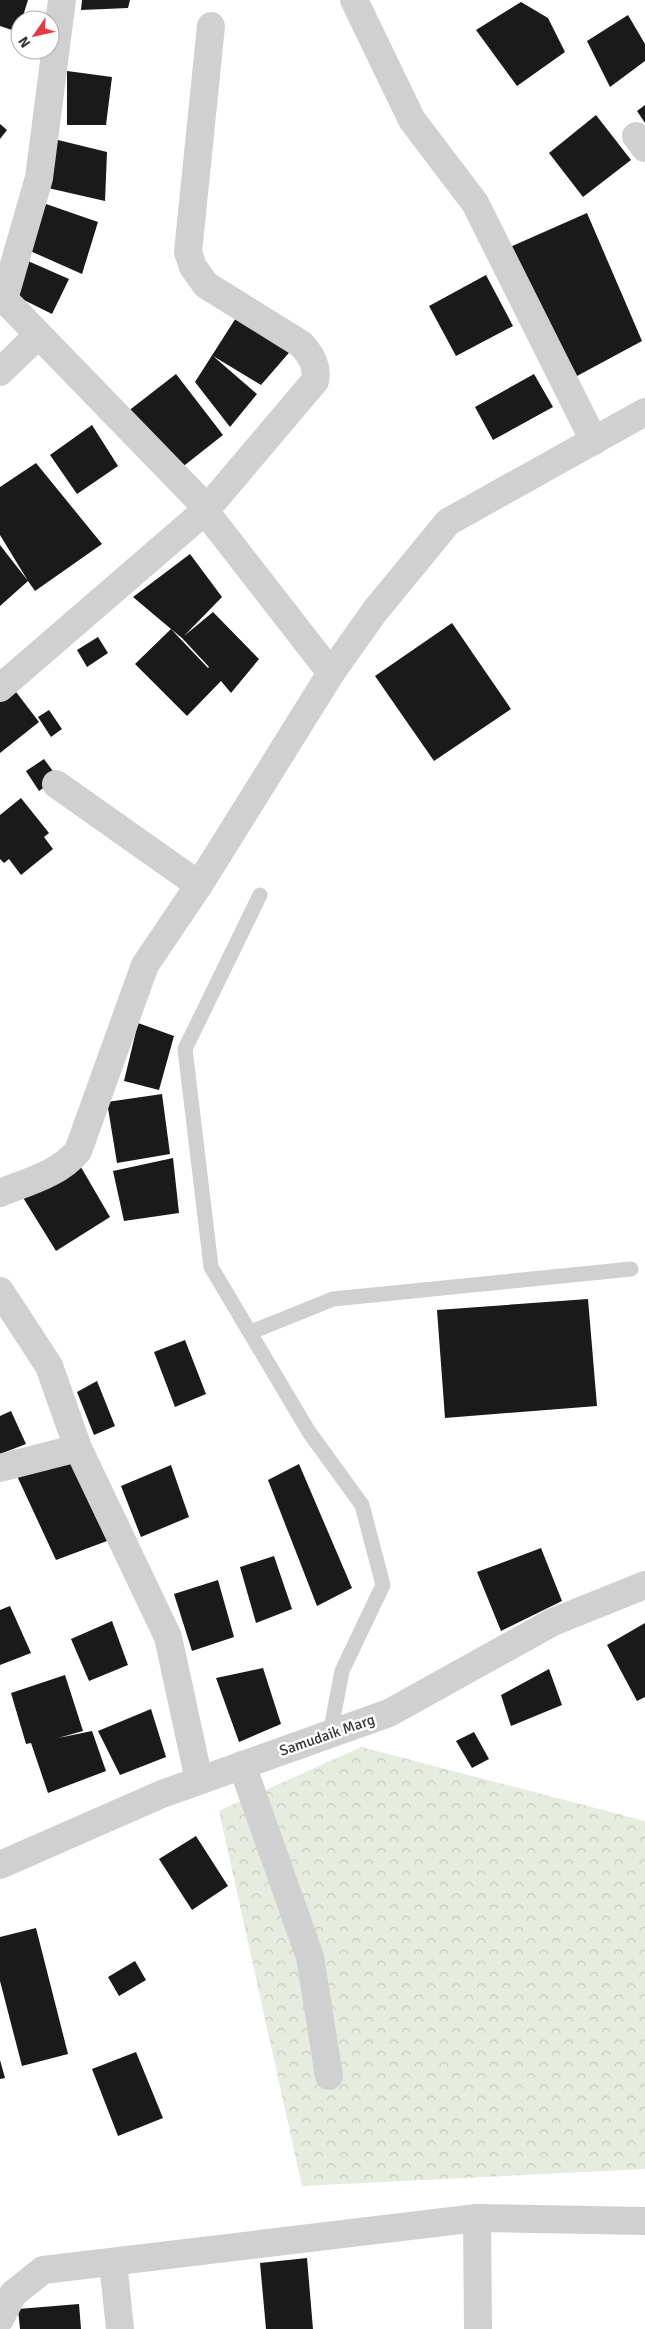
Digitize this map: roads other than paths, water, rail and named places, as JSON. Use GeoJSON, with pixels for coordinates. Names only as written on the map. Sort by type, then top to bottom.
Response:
{"type":"FeatureCollection","features":[{"type":"Feature","properties":{"kind":"street"},"geometry":{"type":"LineString","coordinates":[[62,0],[39,178],[2,297],[199,500],[330,673]]}},
{"type":"Feature","properties":{"kind":"street"},"geometry":{"type":"LineString","coordinates":[[354,0],[412,120],[475,203],[594,441]]}},
{"type":"Feature","properties":{"kind":"street"},"geometry":{"type":"LineString","coordinates":[[0,688],[206,511],[315,381],[317,372],[309,353],[301,344],[206,285],[193,267],[188,252],[211,26]]}},
{"type":"Feature","properties":{"kind":"street"},"geometry":{"type":"LineString","coordinates":[[0,372],[38,335]]}},
{"type":"Feature","properties":{"kind":"street"},"geometry":{"type":"LineString","coordinates":[[0,1193],[68,1163],[78,1151],[145,965],[200,885],[330,673],[374,611],[448,522],[645,412]]}},
{"type":"Feature","properties":{"kind":"street"},"geometry":{"type":"LineString","coordinates":[[56,784],[200,885]]}},
{"type":"Feature","properties":{"kind":"street"},"geometry":{"type":"LineString","coordinates":[[0,1291],[49,1366],[78,1448],[168,1637],[199,1780]]}},
{"type":"Feature","properties":{"kind":"street"},"geometry":{"type":"LineString","coordinates":[[0,1468],[78,1448]]}},
{"type":"Feature","properties":{"kind":"street","name":"Samudaik Marg"},"geometry":{"type":"LineString","coordinates":[[0,1866],[199,1780],[389,1713],[553,1622],[645,1586]]}},
{"type":"Feature","properties":{"kind":"street"},"geometry":{"type":"LineString","coordinates":[[242,1765],[310,1957],[329,2076]]}},
{"type":"Feature","properties":{"kind":"street"},"geometry":{"type":"LineString","coordinates":[[0,2319],[14,2294],[43,2270],[477,2218],[645,2221]]}},
{"type":"Feature","properties":{"kind":"street"},"geometry":{"type":"LineString","coordinates":[[477,2218],[478,2329]]}},
{"type":"Feature","properties":{"kind":"street"},"geometry":{"type":"LineString","coordinates":[[114,2262],[120,2329]]}},
{"type":"Feature","properties":{"kind":"lane"},"geometry":{"type":"LineString","coordinates":[[260,895],[185,1049],[211,1267],[309,1432],[362,1505],[383,1585],[342,1671],[330,1734]]}},
{"type":"Feature","properties":{"kind":"lane"},"geometry":{"type":"LineString","coordinates":[[250,1332],[333,1299],[631,1269]]}}]}
